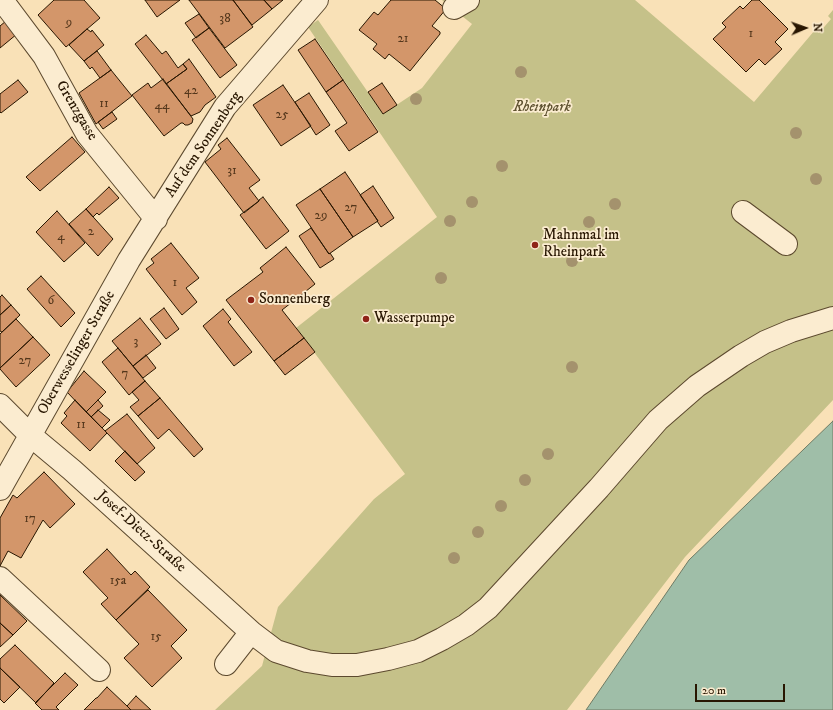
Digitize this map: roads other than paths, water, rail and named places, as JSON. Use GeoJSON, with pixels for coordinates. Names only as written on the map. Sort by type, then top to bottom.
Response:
{"type":"FeatureCollection","features":[{"type":"Feature","properties":{"kind":"street","name":"Grenzgasse"},"geometry":{"type":"LineString","coordinates":[[2,0],[44,56],[87,134],[156,218]]}},
{"type":"Feature","properties":{"kind":"street","name":"Auf dem Sonnenberg"},"geometry":{"type":"LineString","coordinates":[[156,218],[225,107],[317,0]]}},
{"type":"Feature","properties":{"kind":"street"},"geometry":{"type":"LineString","coordinates":[[743,212],[786,244]]}},
{"type":"Feature","properties":{"kind":"street","name":"Oberwesselinger Straße"},"geometry":{"type":"LineString","coordinates":[[0,489],[129,260],[156,218]]}},
{"type":"Feature","properties":{"kind":"street","name":"Josef-Dietz-Straße"},"geometry":{"type":"LineString","coordinates":[[0,405],[30,435],[72,470],[251,632],[276,650],[307,661],[357,665],[418,651],[466,625],[488,608],[599,488],[658,420],[697,386],[741,356],[765,342],[791,331],[833,318]]}},
{"type":"Feature","properties":{"kind":"street"},"geometry":{"type":"LineString","coordinates":[[0,578],[99,670]]}},
{"type":"Feature","properties":{"kind":"street"},"geometry":{"type":"LineString","coordinates":[[226,664],[251,632]]}},
{"type":"Feature","properties":{"kind":"place","name":"Mahnmal im Rheinpark"},"geometry":{"type":"Point","coordinates":[535,245]}},
{"type":"Feature","properties":{"kind":"place","name":"Sonnenberg"},"geometry":{"type":"Point","coordinates":[251,300]}},
{"type":"Feature","properties":{"kind":"place","name":"Wasserpumpe"},"geometry":{"type":"Point","coordinates":[366,319]}},
{"type":"Feature","properties":{"kind":"park label","name":"Rheinpark"},"geometry":{"type":"Point","coordinates":[542,108]}}]}
